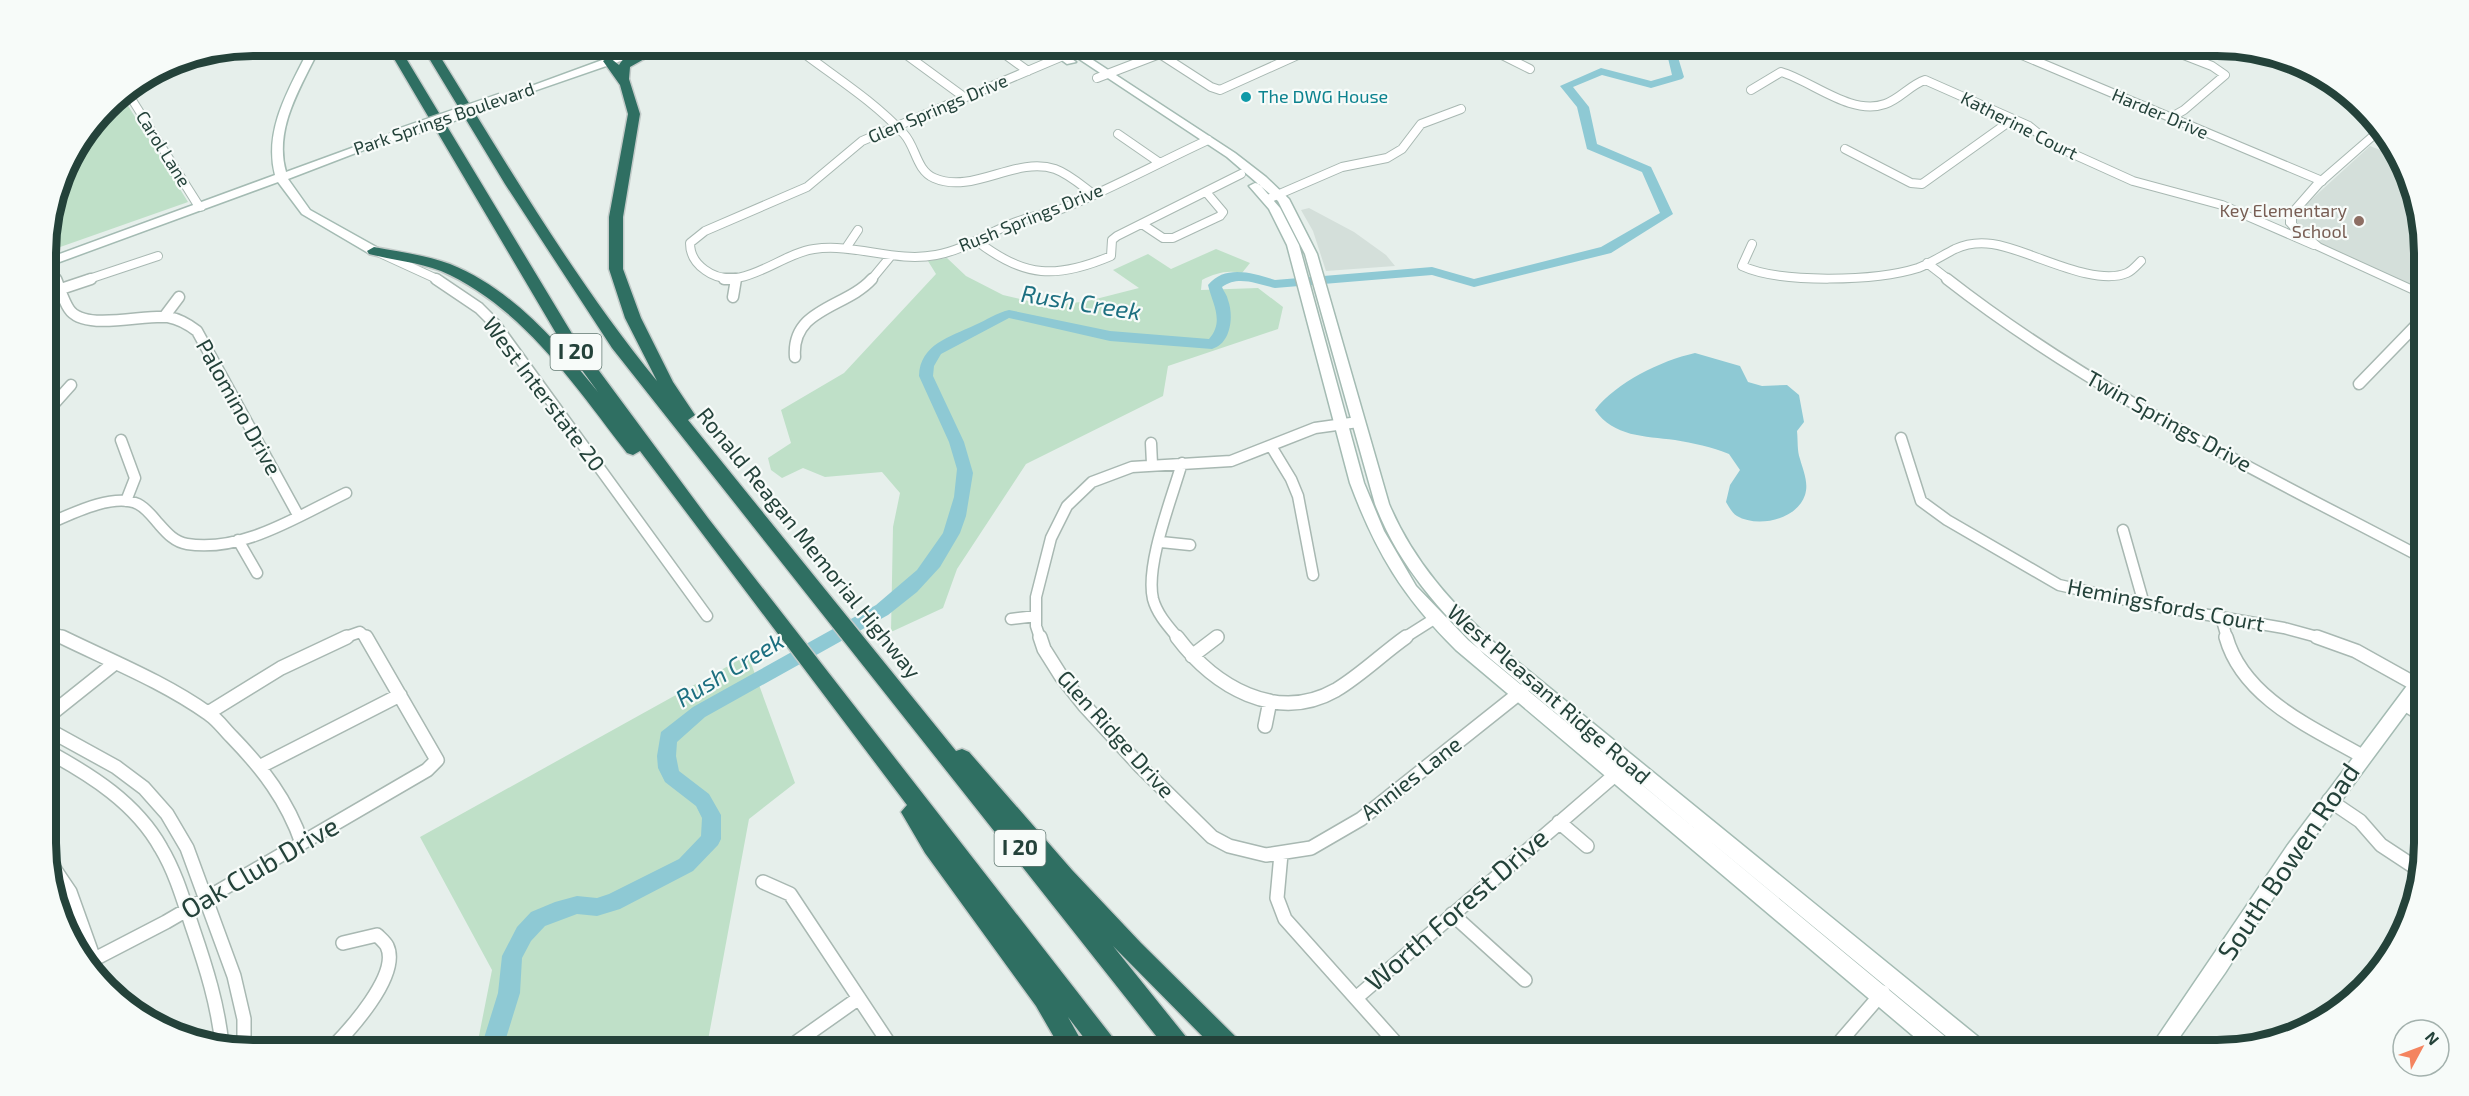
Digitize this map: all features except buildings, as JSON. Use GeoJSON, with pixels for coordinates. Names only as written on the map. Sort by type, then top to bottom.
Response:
{"type":"FeatureCollection","features":[{"type":"Feature","properties":{"kind":"highway","name":"I 20"},"geometry":{"type":"LineString","coordinates":[[399,56],[568,340],[702,523],[818,672],[870,744],[1100,1040]]}},
{"type":"Feature","properties":{"kind":"highway","name":"Ronald Reagan Memorial Highway"},"geometry":{"type":"LineString","coordinates":[[434,56],[512,184],[598,316],[651,388],[781,546],[1174,1040]]}},
{"type":"Feature","properties":{"kind":"highway"},"geometry":{"type":"LineString","coordinates":[[639,56],[627,62],[624,67],[624,78],[632,100],[634,114],[615,217],[616,269],[621,289],[648,349],[678,403],[732,471],[781,546]]}},
{"type":"Feature","properties":{"kind":"highway"},"geometry":{"type":"LineString","coordinates":[[609,61],[624,78]]}},
{"type":"Feature","properties":{"kind":"highway"},"geometry":{"type":"LineString","coordinates":[[374,251],[434,264],[467,278],[483,288],[538,335],[569,368],[641,460],[702,523]]}},
{"type":"Feature","properties":{"kind":"highway"},"geometry":{"type":"LineString","coordinates":[[419,272],[434,264]]}},
{"type":"Feature","properties":{"kind":"highway"},"geometry":{"type":"LineString","coordinates":[[892,686],[982,779],[1064,877],[1125,943],[1223,1040]]}},
{"type":"Feature","properties":{"kind":"highway"},"geometry":{"type":"LineString","coordinates":[[870,744],[933,846],[1011,950],[1044,998],[1069,1040]]}},
{"type":"Feature","properties":{"kind":"main road"},"geometry":{"type":"LineString","coordinates":[[279,177],[276,138],[281,121],[311,56]]}},
{"type":"Feature","properties":{"kind":"main road"},"geometry":{"type":"LineString","coordinates":[[603,56],[609,61]]}},
{"type":"Feature","properties":{"kind":"main road","name":"Park Springs Boulevard"},"geometry":{"type":"LineString","coordinates":[[609,61],[613,56]]}},
{"type":"Feature","properties":{"kind":"main road","name":"Park Springs Boulevard"},"geometry":{"type":"LineString","coordinates":[[56,258],[199,205],[266,184],[279,177],[394,136],[626,56]]}},
{"type":"Feature","properties":{"kind":"main road","name":"West Pleasant Ridge Road"},"geometry":{"type":"LineString","coordinates":[[1071,56],[1262,179],[1275,199],[1301,230],[1316,271],[1315,295],[1341,424],[1357,483],[1379,539],[1406,585],[1434,619],[1526,688],[1887,988],[1937,1040]]}},
{"type":"Feature","properties":{"kind":"main road","name":"West Pleasant Ridge Road"},"geometry":{"type":"LineString","coordinates":[[1203,142],[1275,199],[1293,245],[1301,275],[1315,295],[1358,422],[1382,504],[1394,534],[1406,555],[1452,613],[1616,774],[1887,988],[1964,1040]]}},
{"type":"Feature","properties":{"kind":"main road","name":"West Interstate 20"},"geometry":{"type":"LineString","coordinates":[[279,177],[304,211],[374,251]]}},
{"type":"Feature","properties":{"kind":"main road","name":"South Bowen Road"},"geometry":{"type":"LineString","coordinates":[[2166,1040],[2192,1005],[2292,852],[2414,689]]}},
{"type":"Feature","properties":{"kind":"street"},"geometry":{"type":"LineString","coordinates":[[807,56],[876,108],[904,134],[917,162],[934,179],[959,181],[1025,167],[1041,166],[1061,172],[1093,195]]}},
{"type":"Feature","properties":{"kind":"street"},"geometry":{"type":"LineString","coordinates":[[908,56],[964,97]]}},
{"type":"Feature","properties":{"kind":"street"},"geometry":{"type":"LineString","coordinates":[[1007,56],[1028,71]]}},
{"type":"Feature","properties":{"kind":"street","name":"Glen Springs Drive"},"geometry":{"type":"LineString","coordinates":[[736,278],[718,278],[697,264],[689,247],[693,239],[705,231],[807,187],[826,174],[855,146],[1028,71],[1054,56]]}},
{"type":"Feature","properties":{"kind":"street"},"geometry":{"type":"LineString","coordinates":[[1105,78],[1153,60],[1158,56]]}},
{"type":"Feature","properties":{"kind":"street"},"geometry":{"type":"LineString","coordinates":[[1163,56],[1211,87],[1220,90],[1296,56]]}},
{"type":"Feature","properties":{"kind":"street"},"geometry":{"type":"LineString","coordinates":[[1504,56],[1530,69]]}},
{"type":"Feature","properties":{"kind":"street","name":"Harder Drive"},"geometry":{"type":"LineString","coordinates":[[2024,56],[2322,181]]}},
{"type":"Feature","properties":{"kind":"street"},"geometry":{"type":"LineString","coordinates":[[2170,118],[2184,110],[2225,75],[2212,66],[2186,56]]}},
{"type":"Feature","properties":{"kind":"street","name":"Katherine Court"},"geometry":{"type":"LineString","coordinates":[[1751,90],[1781,72],[1792,74],[1814,87],[1853,102],[1880,105],[1925,80],[2029,126],[2051,144],[2133,181],[2222,205],[2317,246]]}},
{"type":"Feature","properties":{"kind":"street","name":"Carol Lane"},"geometry":{"type":"LineString","coordinates":[[131,98],[199,205]]}},
{"type":"Feature","properties":{"kind":"street"},"geometry":{"type":"LineString","coordinates":[[1275,199],[1314,183],[1316,179],[1342,167],[1387,158],[1402,149],[1421,124],[1434,117],[1461,110]]}},
{"type":"Feature","properties":{"kind":"street"},"geometry":{"type":"LineString","coordinates":[[1845,149],[1911,183],[1922,184],[2013,119]]}},
{"type":"Feature","properties":{"kind":"street"},"geometry":{"type":"LineString","coordinates":[[1118,134],[1160,163]]}},
{"type":"Feature","properties":{"kind":"street"},"geometry":{"type":"LineString","coordinates":[[2374,135],[2322,181],[2289,219],[2293,228],[2317,246],[2414,290]]}},
{"type":"Feature","properties":{"kind":"street","name":"Rush Springs Drive"},"geometry":{"type":"LineString","coordinates":[[736,278],[747,278],[783,258],[801,252],[846,248],[890,256],[919,258],[937,255],[1022,219],[1061,209],[1203,142]]}},
{"type":"Feature","properties":{"kind":"street"},"geometry":{"type":"LineString","coordinates":[[977,240],[1012,266],[1051,273],[1081,269],[1110,256],[1112,240],[1241,174]]}},
{"type":"Feature","properties":{"kind":"street"},"geometry":{"type":"LineString","coordinates":[[1142,224],[1162,237],[1180,237],[1221,216],[1223,212],[1220,207],[1206,192]]}},
{"type":"Feature","properties":{"kind":"street","name":"Katherine Court"},"geometry":{"type":"LineString","coordinates":[[2261,222],[2293,228]]}},
{"type":"Feature","properties":{"kind":"street"},"geometry":{"type":"LineString","coordinates":[[846,248],[858,230]]}},
{"type":"Feature","properties":{"kind":"street"},"geometry":{"type":"LineString","coordinates":[[1752,244],[1742,266],[1759,274],[1800,277],[1884,274],[1927,264],[1960,246],[1988,242],[2028,252],[2060,266],[2092,276],[2117,276],[2138,267],[2141,261]]}},
{"type":"Feature","properties":{"kind":"street","name":"West Interstate 20"},"geometry":{"type":"LineString","coordinates":[[374,251],[432,276],[479,308],[495,324],[707,616]]}},
{"type":"Feature","properties":{"kind":"street"},"geometry":{"type":"LineString","coordinates":[[61,289],[158,255]]}},
{"type":"Feature","properties":{"kind":"street"},"geometry":{"type":"LineString","coordinates":[[795,357],[793,351],[802,325],[867,285],[890,256]]}},
{"type":"Feature","properties":{"kind":"street","name":"Twin Springs Drive"},"geometry":{"type":"LineString","coordinates":[[1927,264],[1996,317],[2130,403],[2414,553]]}},
{"type":"Feature","properties":{"kind":"street"},"geometry":{"type":"LineString","coordinates":[[733,297],[736,278]]}},
{"type":"Feature","properties":{"kind":"street","name":"Palomino Drive"},"geometry":{"type":"LineString","coordinates":[[56,279],[70,311],[82,318],[164,317],[177,318],[191,324],[197,331],[298,515]]}},
{"type":"Feature","properties":{"kind":"street"},"geometry":{"type":"LineString","coordinates":[[164,317],[179,297]]}},
{"type":"Feature","properties":{"kind":"street"},"geometry":{"type":"LineString","coordinates":[[2359,384],[2414,326]]}},
{"type":"Feature","properties":{"kind":"street"},"geometry":{"type":"LineString","coordinates":[[56,402],[71,385]]}},
{"type":"Feature","properties":{"kind":"street","name":"Glen Ridge Drive"},"geometry":{"type":"LineString","coordinates":[[1281,854],[1250,853],[1212,837],[1086,708],[1049,659],[1038,634],[1036,595],[1051,537],[1062,511],[1072,498],[1102,476],[1130,467],[1152,464],[1220,463],[1271,446],[1308,430],[1358,422]]}},
{"type":"Feature","properties":{"kind":"street","name":"Hemingsfords Court"},"geometry":{"type":"LineString","coordinates":[[1901,438],[1921,501],[1947,520],[2059,585],[2144,604],[2309,634],[2356,651],[2414,678]]}},
{"type":"Feature","properties":{"kind":"street"},"geometry":{"type":"LineString","coordinates":[[121,440],[135,477],[126,501]]}},
{"type":"Feature","properties":{"kind":"street"},"geometry":{"type":"LineString","coordinates":[[1151,443],[1152,464]]}},
{"type":"Feature","properties":{"kind":"street"},"geometry":{"type":"LineString","coordinates":[[1271,446],[1291,478],[1298,496],[1313,575]]}},
{"type":"Feature","properties":{"kind":"street"},"geometry":{"type":"LineString","coordinates":[[1182,463],[1152,574],[1152,600],[1171,630],[1199,665],[1232,689],[1270,701],[1296,703],[1314,699],[1334,690],[1434,619]]}},
{"type":"Feature","properties":{"kind":"street"},"geometry":{"type":"LineString","coordinates":[[56,521],[99,504],[126,501],[137,504],[147,511],[173,540],[197,545],[238,540],[346,493]]}},
{"type":"Feature","properties":{"kind":"street"},"geometry":{"type":"LineString","coordinates":[[2123,530],[2144,604]]}},
{"type":"Feature","properties":{"kind":"street"},"geometry":{"type":"LineString","coordinates":[[238,540],[258,573]]}},
{"type":"Feature","properties":{"kind":"street"},"geometry":{"type":"LineString","coordinates":[[1161,542],[1190,545]]}},
{"type":"Feature","properties":{"kind":"street"},"geometry":{"type":"LineString","coordinates":[[1011,619],[1036,616]]}},
{"type":"Feature","properties":{"kind":"street"},"geometry":{"type":"LineString","coordinates":[[2221,617],[2234,658],[2255,688],[2272,701],[2362,756]]}},
{"type":"Feature","properties":{"kind":"street"},"geometry":{"type":"LineString","coordinates":[[208,713],[254,683],[324,647],[360,632],[365,636],[400,695],[261,766]]}},
{"type":"Feature","properties":{"kind":"street"},"geometry":{"type":"LineString","coordinates":[[56,634],[116,663],[208,713],[273,781],[297,828],[302,843]]}},
{"type":"Feature","properties":{"kind":"street"},"geometry":{"type":"LineString","coordinates":[[1192,656],[1217,637]]}},
{"type":"Feature","properties":{"kind":"street"},"geometry":{"type":"LineString","coordinates":[[56,710],[116,663]]}},
{"type":"Feature","properties":{"kind":"street","name":"Annies Lane"},"geometry":{"type":"LineString","coordinates":[[1281,854],[1311,848],[1361,819],[1526,688]]}},
{"type":"Feature","properties":{"kind":"street","name":"Oak Club Drive"},"geometry":{"type":"LineString","coordinates":[[93,959],[186,910],[432,766],[436,755],[400,695]]}},
{"type":"Feature","properties":{"kind":"street"},"geometry":{"type":"LineString","coordinates":[[1265,726],[1270,701]]}},
{"type":"Feature","properties":{"kind":"street"},"geometry":{"type":"LineString","coordinates":[[2403,703],[2414,710]]}},
{"type":"Feature","properties":{"kind":"street"},"geometry":{"type":"LineString","coordinates":[[56,734],[116,767],[144,788],[167,814],[187,848],[234,976],[244,1019],[244,1040]]}},
{"type":"Feature","properties":{"kind":"street"},"geometry":{"type":"LineString","coordinates":[[56,756],[110,789],[155,837],[178,883],[213,988],[221,1038]]}},
{"type":"Feature","properties":{"kind":"street","name":"Worth Forest Drive"},"geometry":{"type":"LineString","coordinates":[[1356,998],[1616,774]]}},
{"type":"Feature","properties":{"kind":"street"},"geometry":{"type":"LineString","coordinates":[[2330,800],[2360,821],[2381,845],[2412,866]]}},
{"type":"Feature","properties":{"kind":"street","name":"Worth Forest Drive"},"geometry":{"type":"LineString","coordinates":[[1559,822],[1587,846]]}},
{"type":"Feature","properties":{"kind":"street"},"geometry":{"type":"LineString","coordinates":[[1281,854],[1276,898],[1285,919],[1393,1040]]}},
{"type":"Feature","properties":{"kind":"street"},"geometry":{"type":"LineString","coordinates":[[57,870],[70,894],[86,948]]}},
{"type":"Feature","properties":{"kind":"street"},"geometry":{"type":"LineString","coordinates":[[763,882],[790,894],[887,1040]]}},
{"type":"Feature","properties":{"kind":"street"},"geometry":{"type":"LineString","coordinates":[[1452,914],[1525,980]]}},
{"type":"Feature","properties":{"kind":"street"},"geometry":{"type":"LineString","coordinates":[[339,1040],[362,1016],[381,984],[388,960],[387,946],[377,935],[343,943]]}},
{"type":"Feature","properties":{"kind":"street"},"geometry":{"type":"LineString","coordinates":[[1842,1040],[1887,988]]}},
{"type":"Feature","properties":{"kind":"street"},"geometry":{"type":"LineString","coordinates":[[800,1040],[859,998]]}},
{"type":"Feature","properties":{"kind":"shaded area","name":"Key Elementary School"},"geometry":{"type":"Polygon","coordinates":[[[2370,146],[2386,152],[2399,177],[2407,202],[2412,227],[2414,287],[2321,246],[2298,226],[2296,217],[2301,209],[2370,146]]]}},
{"type":"Feature","properties":{"kind":"shaded area"},"geometry":{"type":"Polygon","coordinates":[[[1309,208],[1354,232],[1386,255],[1395,266],[1326,271],[1313,231],[1301,210],[1309,208]]]}},
{"type":"Feature","properties":{"kind":"green space"},"geometry":{"type":"Polygon","coordinates":[[[126,102],[188,202],[56,248],[59,214],[70,177],[96,133],[126,102]]]}},
{"type":"Feature","properties":{"kind":"green space"},"geometry":{"type":"Polygon","coordinates":[[[1216,249],[1250,263],[1242,273],[1222,273],[1202,280],[1201,290],[1258,288],[1283,307],[1278,329],[1168,366],[1163,396],[1026,464],[957,569],[943,608],[891,632],[893,527],[900,493],[882,472],[825,477],[803,468],[782,478],[771,470],[768,458],[791,443],[781,410],[844,373],[936,274],[928,261],[947,258],[966,276],[1003,295],[1049,306],[1088,301],[1139,288],[1113,270],[1148,254],[1171,269],[1216,249]]]}},
{"type":"Feature","properties":{"kind":"green space"},"geometry":{"type":"Polygon","coordinates":[[[748,655],[795,783],[749,819],[708,1040],[478,1040],[492,970],[420,837],[748,655]]]}},
{"type":"Feature","properties":{"kind":"water"},"geometry":{"type":"Polygon","coordinates":[[[1695,353],[1740,366],[1748,382],[1762,386],[1787,385],[1799,395],[1804,422],[1797,431],[1798,449],[1806,490],[1801,504],[1794,511],[1765,521],[1745,520],[1737,516],[1726,502],[1730,485],[1740,470],[1729,454],[1689,442],[1630,434],[1611,426],[1595,410],[1615,390],[1640,374],[1668,361],[1695,353]]]}},
{"type":"Feature","properties":{"kind":"waterway","name":"Rush Creek"},"geometry":{"type":"LineString","coordinates":[[494,1040],[509,993],[512,956],[524,934],[538,919],[577,905],[597,907],[613,902],[686,865],[711,839],[711,815],[703,800],[678,782],[668,768],[666,756],[668,738],[699,712],[882,610],[911,587],[944,548],[958,516],[965,473],[956,442],[926,376],[926,366],[936,351],[952,340],[1009,314],[1110,336],[1212,344],[1219,336],[1223,319],[1223,308],[1215,285],[1228,276],[1254,278],[1275,284],[1432,271],[1474,283],[1606,250],[1667,214],[1647,170],[1591,146],[1583,107],[1566,86],[1601,71],[1651,85],[1678,77],[1673,56]]}},
{"type":"Feature","properties":{"kind":"place","name":"The DWG House"},"geometry":{"type":"Point","coordinates":[1246,97]}},
{"type":"Feature","properties":{"kind":"place","name":"Key Elementary School"},"geometry":{"type":"Point","coordinates":[2359,221]}}]}
